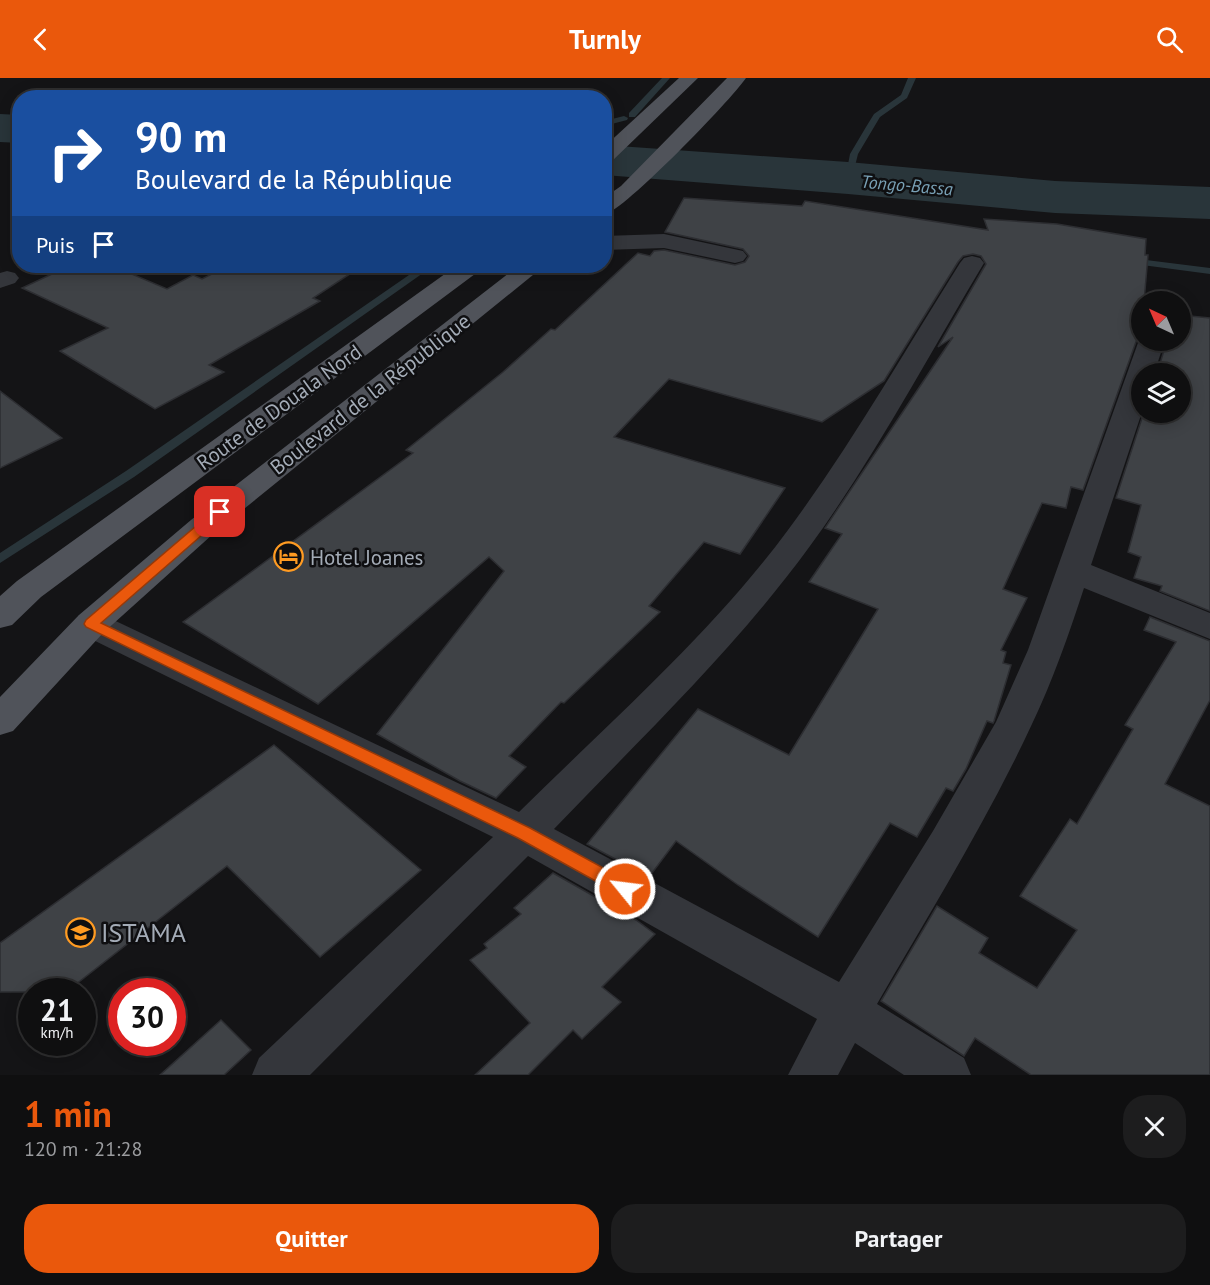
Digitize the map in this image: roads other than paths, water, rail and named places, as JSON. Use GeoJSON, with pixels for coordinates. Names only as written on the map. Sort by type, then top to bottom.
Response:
{"type":"FeatureCollection","features":[{"type":"Feature","properties":{"kind":"main road"},"geometry":{"type":"LineString","coordinates":[[612,151],[688,78]]}},
{"type":"Feature","properties":{"kind":"main road"},"geometry":{"type":"LineString","coordinates":[[612,203],[628,190],[737,78]]}},
{"type":"Feature","properties":{"kind":"main road","name":"Route de Douala Nord"},"geometry":{"type":"LineString","coordinates":[[14,596],[462,273]]}},
{"type":"Feature","properties":{"kind":"main road","name":"Boulevard de la République"},"geometry":{"type":"LineString","coordinates":[[0,721],[91,624],[202,526],[523,273]]}},
{"type":"Feature","properties":{"kind":"main road"},"geometry":{"type":"LineString","coordinates":[[427,299],[471,314]]}},
{"type":"Feature","properties":{"kind":"main road"},"geometry":{"type":"LineString","coordinates":[[0,616],[14,596]]}},
{"type":"Feature","properties":{"kind":"street"},"geometry":{"type":"LineString","coordinates":[[612,243],[664,241],[735,256]]}},
{"type":"Feature","properties":{"kind":"street"},"geometry":{"type":"LineString","coordinates":[[276,1075],[524,833],[730,624],[792,547],[847,467],[972,263]]}},
{"type":"Feature","properties":{"kind":"street"},"geometry":{"type":"LineString","coordinates":[[812,1075],[847,1011],[948,843],[1013,725],[1046,650],[1148,351]]}},
{"type":"Feature","properties":{"kind":"street"},"geometry":{"type":"LineString","coordinates":[[1074,571],[1210,627]]}},
{"type":"Feature","properties":{"kind":"street"},"geometry":{"type":"LineString","coordinates":[[91,624],[524,833],[847,1011],[947,1075]]}},
{"type":"Feature","properties":{"kind":"waterway"},"geometry":{"type":"LineString","coordinates":[[632,115],[666,78]]}},
{"type":"Feature","properties":{"kind":"waterway"},"geometry":{"type":"LineString","coordinates":[[848,178],[854,154],[877,116],[904,96],[912,78]]}},
{"type":"Feature","properties":{"kind":"waterway"},"geometry":{"type":"LineString","coordinates":[[612,122],[624,118]]}},
{"type":"Feature","properties":{"kind":"waterway","name":"Tongo-Bassa"},"geometry":{"type":"LineString","coordinates":[[0,128],[12,129]]}},
{"type":"Feature","properties":{"kind":"waterway","name":"Tongo-Bassa"},"geometry":{"type":"LineString","coordinates":[[612,161],[848,178],[1055,197],[1210,203]]}},
{"type":"Feature","properties":{"kind":"waterway"},"geometry":{"type":"LineString","coordinates":[[1130,261],[1210,271]]}},
{"type":"Feature","properties":{"kind":"waterway"},"geometry":{"type":"LineString","coordinates":[[0,559],[130,474],[418,273]]}},
{"type":"Feature","properties":{"kind":"place","name":"Hotel Joanes"},"geometry":{"type":"Point","coordinates":[289,557]}},
{"type":"Feature","properties":{"kind":"place","name":"ISTAMA"},"geometry":{"type":"Point","coordinates":[80,932]}}]}
